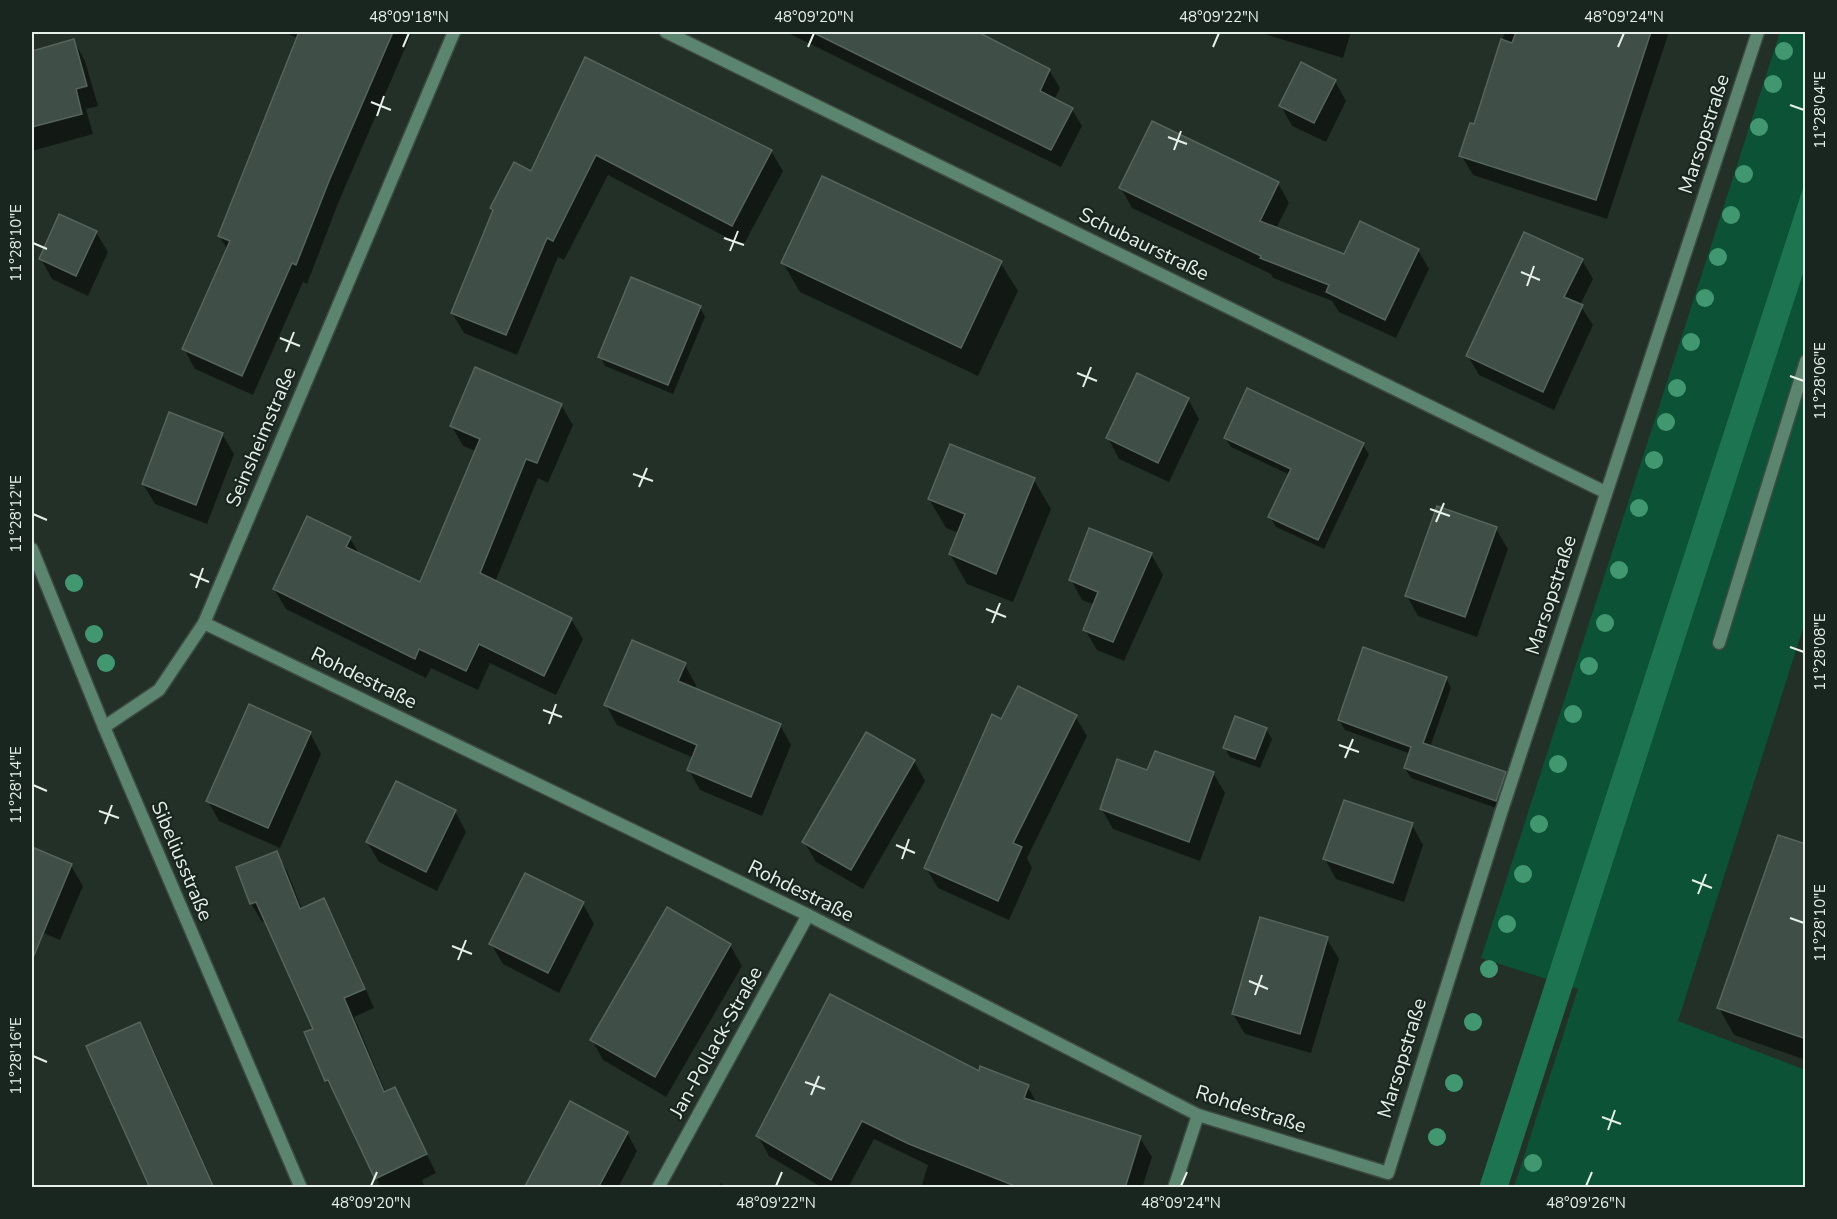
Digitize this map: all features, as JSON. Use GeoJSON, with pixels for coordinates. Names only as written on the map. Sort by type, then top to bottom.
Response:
{"type":"FeatureCollection","features":[{"type":"Feature","properties":{"kind":"street","name":"Seinsheimstraße"},"geometry":{"type":"LineString","coordinates":[[104,727],[159,690],[204,623],[454,32]]}},
{"type":"Feature","properties":{"kind":"street","name":"Schubaurstraße"},"geometry":{"type":"LineString","coordinates":[[666,32],[1605,492]]}},
{"type":"Feature","properties":{"kind":"street","name":"Marsopstraße"},"geometry":{"type":"LineString","coordinates":[[1388,1173],[1414,1083],[1605,492],[1758,32]]}},
{"type":"Feature","properties":{"kind":"street"},"geometry":{"type":"LineString","coordinates":[[1719,643],[1806,361]]}},
{"type":"Feature","properties":{"kind":"street","name":"Sibeliusstraße"},"geometry":{"type":"LineString","coordinates":[[32,549],[104,727],[301,1188]]}},
{"type":"Feature","properties":{"kind":"street","name":"Rohdestraße"},"geometry":{"type":"LineString","coordinates":[[204,623],[808,915],[1198,1115],[1388,1173]]}},
{"type":"Feature","properties":{"kind":"street","name":"Jan-Pollack-Straße"},"geometry":{"type":"LineString","coordinates":[[658,1188],[808,915]]}},
{"type":"Feature","properties":{"kind":"street"},"geometry":{"type":"LineString","coordinates":[[1174,1188],[1198,1115]]}},
{"type":"Feature","properties":{"kind":"shaded area"},"geometry":{"type":"Polygon","coordinates":[[[1780,32],[1805,32],[1805,622],[1678,1021],[1805,1070],[1805,1187],[1514,1187],[1578,989],[1481,958],[1780,32]]]}},
{"type":"Feature","properties":{"kind":"shaded area"},"geometry":{"type":"Polygon","coordinates":[[[1805,182],[1805,267],[1508,1187],[1479,1187],[1805,182]]]}},
{"type":"Feature","properties":{"kind":"building"},"geometry":{"type":"Polygon","coordinates":[[[299,32],[393,32],[329,181],[296,265],[292,263],[242,376],[182,349],[230,241],[218,236],[299,32]]]}},
{"type":"Feature","properties":{"kind":"building"},"geometry":{"type":"Polygon","coordinates":[[[812,32],[978,32],[1050,69],[1040,91],[1073,108],[1051,150],[812,32]]]}},
{"type":"Feature","properties":{"kind":"building"},"geometry":{"type":"Polygon","coordinates":[[[1516,32],[1651,32],[1596,200],[1459,156],[1470,123],[1474,124],[1501,39],[1512,43],[1516,32]]]}},
{"type":"Feature","properties":{"kind":"building"},"geometry":{"type":"Polygon","coordinates":[[[74,39],[87,86],[76,89],[82,114],[32,127],[32,51],[74,39]]]}},
{"type":"Feature","properties":{"kind":"building"},"geometry":{"type":"Polygon","coordinates":[[[585,57],[772,150],[732,226],[596,155],[553,241],[547,238],[506,335],[451,313],[493,210],[490,208],[514,162],[531,171],[585,57]]]}},
{"type":"Feature","properties":{"kind":"building"},"geometry":{"type":"Polygon","coordinates":[[[1301,62],[1336,80],[1314,123],[1279,106],[1301,62]]]}},
{"type":"Feature","properties":{"kind":"building"},"geometry":{"type":"Polygon","coordinates":[[[1152,121],[1279,182],[1260,221],[1344,254],[1360,221],[1419,249],[1385,320],[1326,292],[1329,285],[1260,258],[1261,256],[1119,188],[1152,121]]]}},
{"type":"Feature","properties":{"kind":"building"},"geometry":{"type":"Polygon","coordinates":[[[822,176],[1002,261],[961,348],[781,263],[822,176]]]}},
{"type":"Feature","properties":{"kind":"building"},"geometry":{"type":"Polygon","coordinates":[[[59,214],[97,231],[76,276],[39,259],[59,214]]]}},
{"type":"Feature","properties":{"kind":"building"},"geometry":{"type":"Polygon","coordinates":[[[1524,232],[1583,259],[1564,297],[1583,305],[1543,392],[1466,356],[1524,232]]]}},
{"type":"Feature","properties":{"kind":"building"},"geometry":{"type":"Polygon","coordinates":[[[631,277],[701,306],[668,385],[598,357],[631,277]]]}},
{"type":"Feature","properties":{"kind":"building"},"geometry":{"type":"Polygon","coordinates":[[[475,367],[562,404],[537,463],[526,459],[480,573],[572,618],[544,676],[479,644],[466,671],[419,649],[415,659],[273,589],[307,516],[351,537],[346,547],[420,582],[480,439],[450,426],[475,367]]]}},
{"type":"Feature","properties":{"kind":"building"},"geometry":{"type":"Polygon","coordinates":[[[1137,373],[1189,398],[1158,463],[1106,438],[1137,373]]]}},
{"type":"Feature","properties":{"kind":"building"},"geometry":{"type":"Polygon","coordinates":[[[1247,388],[1364,443],[1318,540],[1268,517],[1291,469],[1224,438],[1247,388]]]}},
{"type":"Feature","properties":{"kind":"building"},"geometry":{"type":"Polygon","coordinates":[[[169,412],[223,433],[196,505],[142,484],[169,412]]]}},
{"type":"Feature","properties":{"kind":"building"},"geometry":{"type":"Polygon","coordinates":[[[950,444],[1035,478],[996,574],[949,554],[965,514],[928,499],[950,444]]]}},
{"type":"Feature","properties":{"kind":"building"},"geometry":{"type":"Polygon","coordinates":[[[1437,506],[1497,527],[1465,617],[1405,596],[1437,506]]]}},
{"type":"Feature","properties":{"kind":"building"},"geometry":{"type":"Polygon","coordinates":[[[1089,528],[1152,553],[1113,642],[1083,630],[1098,592],[1069,580],[1089,528]]]}},
{"type":"Feature","properties":{"kind":"building"},"geometry":{"type":"Polygon","coordinates":[[[632,640],[686,663],[678,681],[781,724],[751,797],[687,770],[697,745],[604,705],[632,640]]]}},
{"type":"Feature","properties":{"kind":"building"},"geometry":{"type":"Polygon","coordinates":[[[1363,647],[1447,677],[1423,743],[1506,772],[1496,801],[1404,768],[1411,747],[1338,720],[1363,647]]]}},
{"type":"Feature","properties":{"kind":"building"},"geometry":{"type":"Polygon","coordinates":[[[1018,686],[1077,715],[1013,843],[1022,847],[998,901],[924,868],[992,714],[1001,719],[1018,686]]]}},
{"type":"Feature","properties":{"kind":"building"},"geometry":{"type":"Polygon","coordinates":[[[249,704],[311,732],[268,828],[206,801],[249,704]]]}},
{"type":"Feature","properties":{"kind":"building"},"geometry":{"type":"Polygon","coordinates":[[[1235,716],[1267,728],[1255,759],[1223,748],[1235,716]]]}},
{"type":"Feature","properties":{"kind":"building"},"geometry":{"type":"Polygon","coordinates":[[[866,732],[915,760],[851,870],[802,842],[866,732]]]}},
{"type":"Feature","properties":{"kind":"building"},"geometry":{"type":"Polygon","coordinates":[[[1155,751],[1214,772],[1189,842],[1100,809],[1117,759],[1147,770],[1155,751]]]}},
{"type":"Feature","properties":{"kind":"building"},"geometry":{"type":"Polygon","coordinates":[[[396,781],[456,810],[426,872],[366,842],[396,781]]]}},
{"type":"Feature","properties":{"kind":"building"},"geometry":{"type":"Polygon","coordinates":[[[1344,800],[1413,823],[1393,883],[1323,859],[1344,800]]]}},
{"type":"Feature","properties":{"kind":"building"},"geometry":{"type":"Polygon","coordinates":[[[1778,835],[1806,844],[1806,1039],[1717,1008],[1778,835]]]}},
{"type":"Feature","properties":{"kind":"building"},"geometry":{"type":"Polygon","coordinates":[[[32,847],[72,864],[32,960],[32,847]]]}},
{"type":"Feature","properties":{"kind":"building"},"geometry":{"type":"Polygon","coordinates":[[[277,851],[300,909],[324,898],[365,989],[344,998],[384,1092],[395,1087],[427,1154],[375,1179],[328,1080],[325,1081],[304,1032],[313,1029],[256,902],[250,904],[236,867],[277,851]]]}},
{"type":"Feature","properties":{"kind":"building"},"geometry":{"type":"Polygon","coordinates":[[[525,873],[584,902],[548,973],[489,944],[525,873]]]}},
{"type":"Feature","properties":{"kind":"building"},"geometry":{"type":"Polygon","coordinates":[[[667,907],[731,944],[655,1077],[590,1040],[667,907]]]}},
{"type":"Feature","properties":{"kind":"building"},"geometry":{"type":"Polygon","coordinates":[[[1260,917],[1328,937],[1300,1034],[1232,1014],[1260,917]]]}},
{"type":"Feature","properties":{"kind":"building"},"geometry":{"type":"Polygon","coordinates":[[[830,994],[979,1071],[980,1066],[1029,1085],[1024,1098],[1141,1136],[1125,1188],[1020,1188],[909,1144],[862,1121],[831,1180],[756,1136],[830,994]]]}},
{"type":"Feature","properties":{"kind":"building"},"geometry":{"type":"Polygon","coordinates":[[[140,1022],[214,1188],[150,1188],[86,1046],[140,1022]]]}},
{"type":"Feature","properties":{"kind":"building"},"geometry":{"type":"Polygon","coordinates":[[[570,1101],[628,1132],[598,1188],[524,1188],[570,1101]]]}}]}
